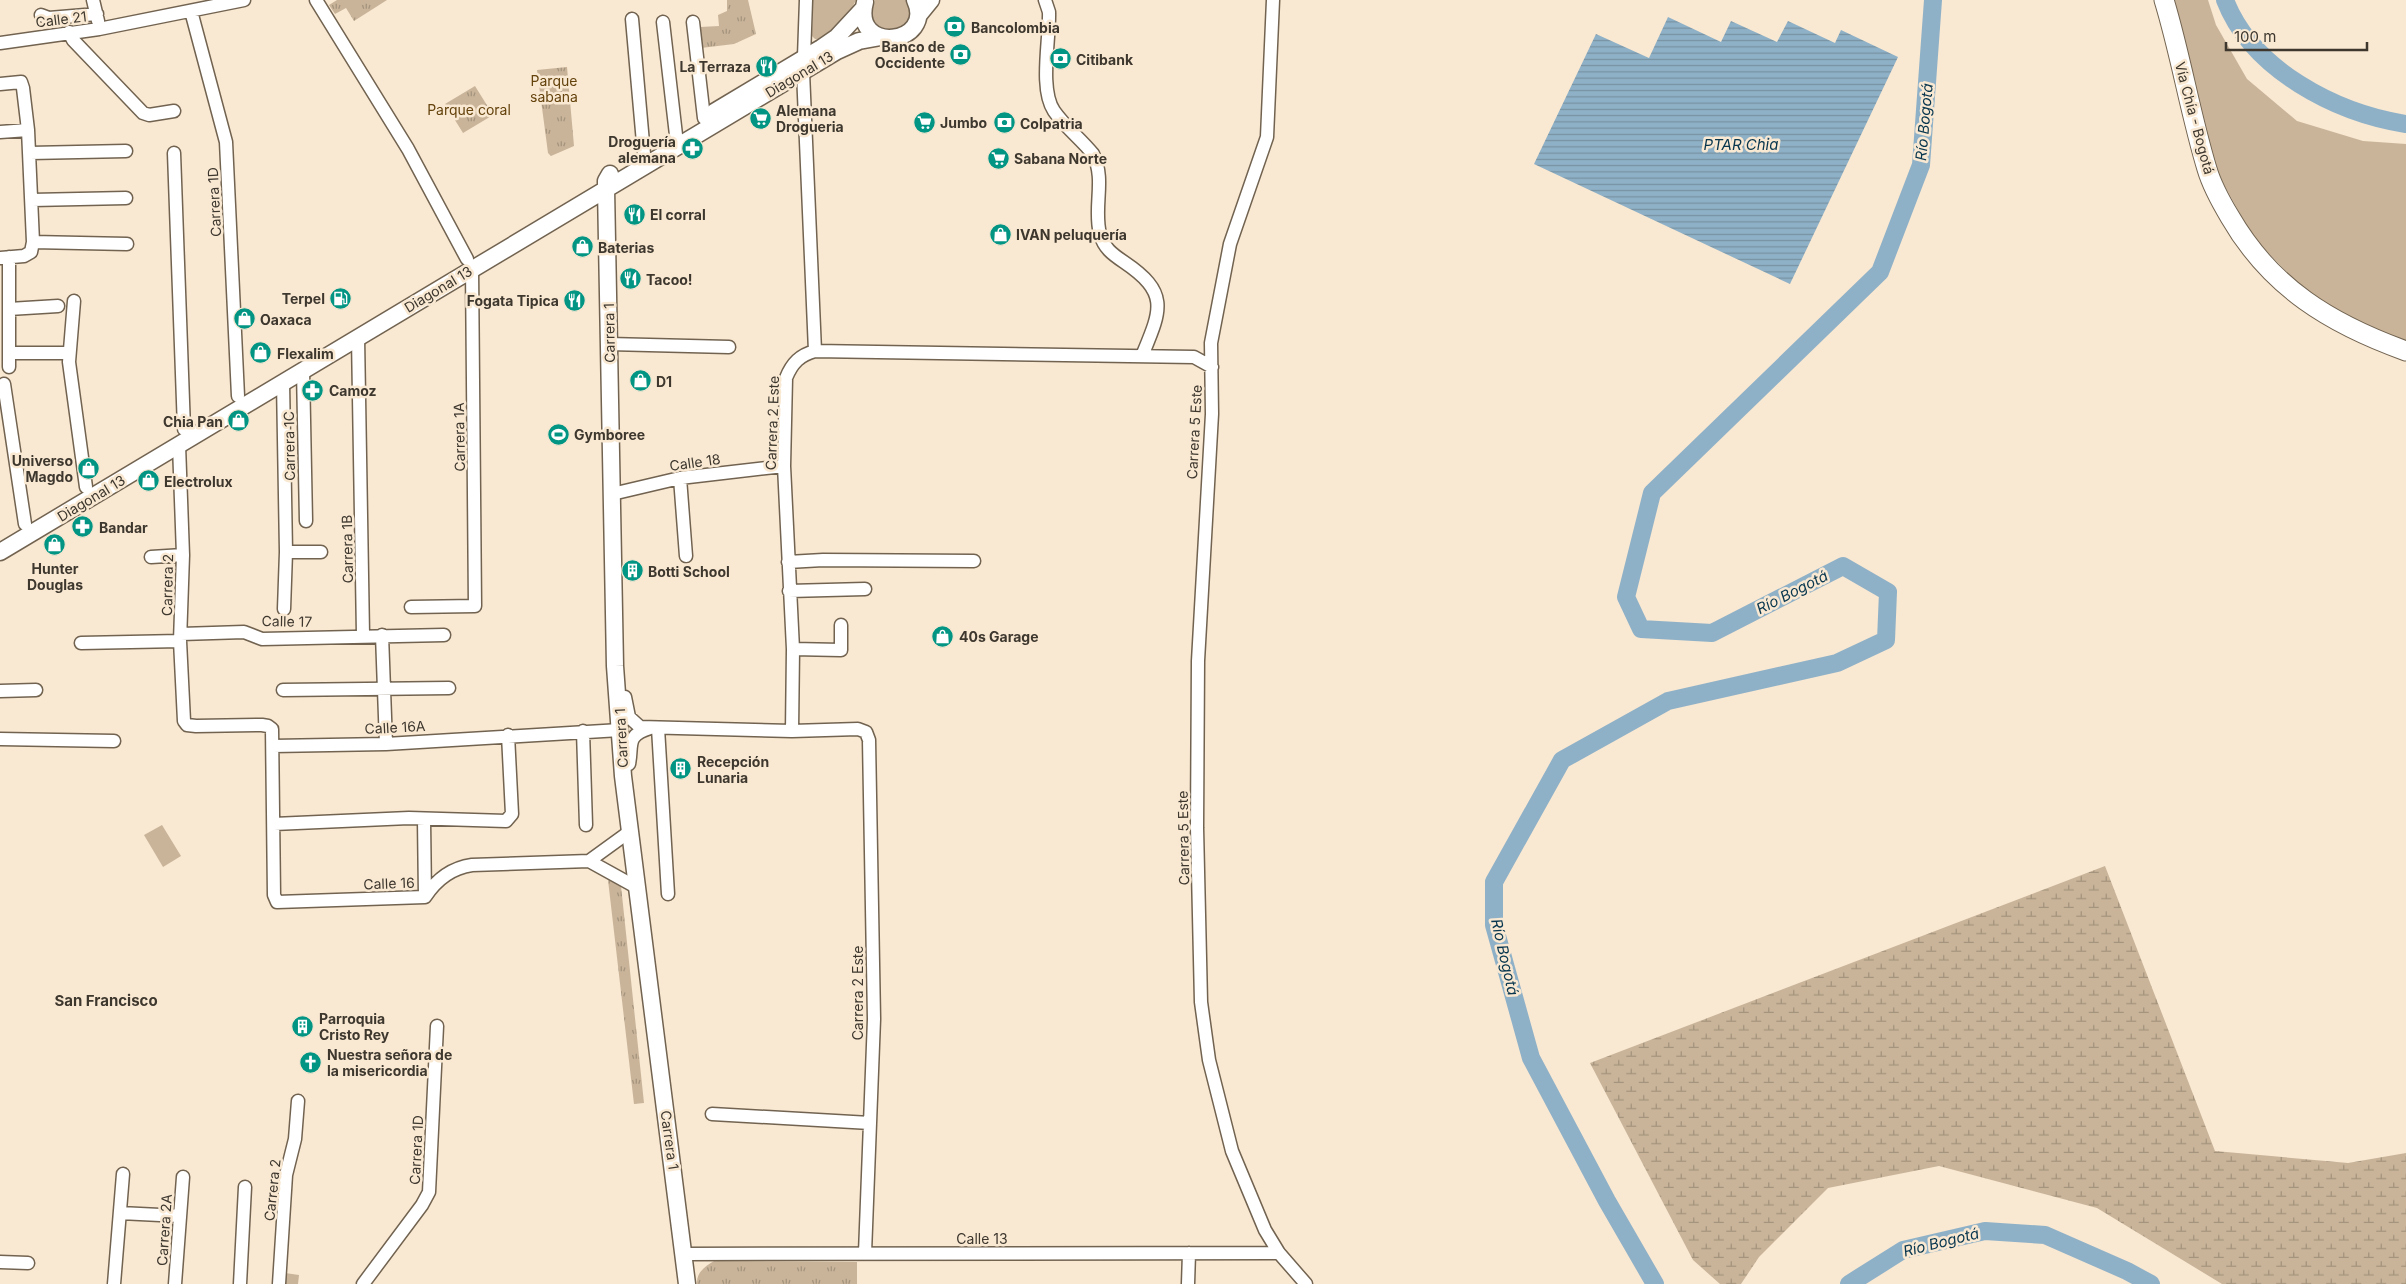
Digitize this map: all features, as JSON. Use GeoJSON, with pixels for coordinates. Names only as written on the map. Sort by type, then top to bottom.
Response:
{"type":"FeatureCollection","features":[{"type":"Feature","properties":{"kind":"highway","name":"Vía Chía - Bogotá"},"geometry":{"type":"LineString","coordinates":[[2164,0],[2208,171],[2219,198],[2241,237],[2278,279],[2312,307],[2351,329],[2406,351]]}},
{"type":"Feature","properties":{"kind":"main road","name":"Diagonal 13"},"geometry":{"type":"LineString","coordinates":[[608,181],[644,154],[704,118],[804,64],[848,45],[881,37],[893,39],[904,35],[913,27],[916,8],[931,0]]}},
{"type":"Feature","properties":{"kind":"main road","name":"Diagonal 13"},"geometry":{"type":"LineString","coordinates":[[0,539],[238,396],[470,263],[804,64],[837,37],[865,4]]}},
{"type":"Feature","properties":{"kind":"main road"},"geometry":{"type":"LineString","coordinates":[[865,4],[867,26],[881,37]]}},
{"type":"Feature","properties":{"kind":"main road","name":"Carrera 1"},"geometry":{"type":"LineString","coordinates":[[608,181],[615,666],[629,832],[684,1254],[684,1281]]}},
{"type":"Feature","properties":{"kind":"main road","name":"Diagonal 13"},"geometry":{"type":"LineString","coordinates":[[0,552],[358,337],[470,263]]}},
{"type":"Feature","properties":{"kind":"street"},"geometry":{"type":"LineString","coordinates":[[93,0],[99,29]]}},
{"type":"Feature","properties":{"kind":"street","name":"Calle 21"},"geometry":{"type":"LineString","coordinates":[[0,44],[68,32],[99,29],[244,0]]}},
{"type":"Feature","properties":{"kind":"street","name":"Carrera 1A"},"geometry":{"type":"LineString","coordinates":[[316,0],[408,149],[470,263],[475,606],[411,607]]}},
{"type":"Feature","properties":{"kind":"street"},"geometry":{"type":"LineString","coordinates":[[806,0],[804,64],[815,351],[1194,357],[1212,367]]}},
{"type":"Feature","properties":{"kind":"street"},"geometry":{"type":"LineString","coordinates":[[1046,0],[1049,12],[1047,90],[1049,103],[1059,118],[1093,154],[1097,162],[1100,179],[1099,231],[1106,248],[1144,276],[1150,282],[1156,297],[1157,318],[1142,356]]}},
{"type":"Feature","properties":{"kind":"street","name":"Carrera 5 Este"},"geometry":{"type":"LineString","coordinates":[[1273,0],[1267,137],[1234,232],[1211,343],[1212,414],[1198,661],[1201,1002],[1209,1060],[1232,1150],[1265,1230],[1279,1253],[1306,1284]]}},
{"type":"Feature","properties":{"kind":"street","name":"Carrera 1D"},"geometry":{"type":"LineString","coordinates":[[191,12],[226,142],[238,396]]}},
{"type":"Feature","properties":{"kind":"street"},"geometry":{"type":"LineString","coordinates":[[41,14],[49,18],[97,14]]}},
{"type":"Feature","properties":{"kind":"street"},"geometry":{"type":"LineString","coordinates":[[632,19],[644,154]]}},
{"type":"Feature","properties":{"kind":"street"},"geometry":{"type":"LineString","coordinates":[[663,22],[676,135]]}},
{"type":"Feature","properties":{"kind":"street"},"geometry":{"type":"LineString","coordinates":[[693,22],[704,118]]}},
{"type":"Feature","properties":{"kind":"street"},"geometry":{"type":"LineString","coordinates":[[68,32],[73,40],[143,113],[149,115],[174,111]]}},
{"type":"Feature","properties":{"kind":"street"},"geometry":{"type":"LineString","coordinates":[[0,84],[21,82],[28,130],[32,200],[33,242],[31,252],[24,256],[5,257],[9,309],[9,367]]}},
{"type":"Feature","properties":{"kind":"street"},"geometry":{"type":"LineString","coordinates":[[0,132],[28,130]]}},
{"type":"Feature","properties":{"kind":"street"},"geometry":{"type":"LineString","coordinates":[[30,153],[126,150]]}},
{"type":"Feature","properties":{"kind":"street"},"geometry":{"type":"LineString","coordinates":[[174,153],[184,429]]}},
{"type":"Feature","properties":{"kind":"street"},"geometry":{"type":"LineString","coordinates":[[32,200],[126,198]]}},
{"type":"Feature","properties":{"kind":"street"},"geometry":{"type":"LineString","coordinates":[[33,242],[127,244]]}},
{"type":"Feature","properties":{"kind":"street"},"geometry":{"type":"LineString","coordinates":[[74,301],[69,362],[86,487]]}},
{"type":"Feature","properties":{"kind":"street"},"geometry":{"type":"LineString","coordinates":[[9,309],[58,306]]}},
{"type":"Feature","properties":{"kind":"street","name":"Carrera 1B"},"geometry":{"type":"LineString","coordinates":[[358,337],[363,635]]}},
{"type":"Feature","properties":{"kind":"street"},"geometry":{"type":"LineString","coordinates":[[1194,357],[1211,343]]}},
{"type":"Feature","properties":{"kind":"street"},"geometry":{"type":"LineString","coordinates":[[609,344],[729,347]]}},
{"type":"Feature","properties":{"kind":"street","name":"Carrera 2 Este"},"geometry":{"type":"LineString","coordinates":[[815,351],[798,359],[790,368],[786,378],[784,466],[792,649],[792,731],[858,729],[866,732],[869,740],[874,1019],[865,1253]]}},
{"type":"Feature","properties":{"kind":"street"},"geometry":{"type":"LineString","coordinates":[[9,353],[65,353]]}},
{"type":"Feature","properties":{"kind":"street","name":"Carrera 1C"},"geometry":{"type":"LineString","coordinates":[[303,370],[306,521]]}},
{"type":"Feature","properties":{"kind":"street"},"geometry":{"type":"LineString","coordinates":[[283,382],[286,552],[284,609]]}},
{"type":"Feature","properties":{"kind":"street"},"geometry":{"type":"LineString","coordinates":[[4,384],[25,524]]}},
{"type":"Feature","properties":{"kind":"street","name":"Carrera 2"},"geometry":{"type":"LineString","coordinates":[[179,444],[183,555],[180,638],[184,721],[187,725],[268,726],[272,729],[273,746]]}},
{"type":"Feature","properties":{"kind":"street","name":"Calle 18"},"geometry":{"type":"LineString","coordinates":[[612,494],[680,478],[784,466]]}},
{"type":"Feature","properties":{"kind":"street"},"geometry":{"type":"LineString","coordinates":[[680,478],[686,556]]}},
{"type":"Feature","properties":{"kind":"street"},"geometry":{"type":"LineString","coordinates":[[286,552],[321,552]]}},
{"type":"Feature","properties":{"kind":"street"},"geometry":{"type":"LineString","coordinates":[[151,556],[183,555]]}},
{"type":"Feature","properties":{"kind":"street"},"geometry":{"type":"LineString","coordinates":[[788,562],[823,560],[974,561]]}},
{"type":"Feature","properties":{"kind":"street"},"geometry":{"type":"LineString","coordinates":[[789,591],[865,588]]}},
{"type":"Feature","properties":{"kind":"street"},"geometry":{"type":"LineString","coordinates":[[792,649],[841,650],[841,625]]}},
{"type":"Feature","properties":{"kind":"street","name":"Calle 17"},"geometry":{"type":"LineString","coordinates":[[81,643],[180,638],[244,632],[262,639],[363,635]]}},
{"type":"Feature","properties":{"kind":"street"},"geometry":{"type":"LineString","coordinates":[[363,635],[444,635]]}},
{"type":"Feature","properties":{"kind":"street"},"geometry":{"type":"LineString","coordinates":[[382,636],[386,744]]}},
{"type":"Feature","properties":{"kind":"street"},"geometry":{"type":"LineString","coordinates":[[615,666],[624,684],[629,717],[640,727],[792,731]]}},
{"type":"Feature","properties":{"kind":"street"},"geometry":{"type":"LineString","coordinates":[[282,690],[449,688]]}},
{"type":"Feature","properties":{"kind":"street"},"geometry":{"type":"LineString","coordinates":[[0,691],[36,690]]}},
{"type":"Feature","properties":{"kind":"street"},"geometry":{"type":"LineString","coordinates":[[623,776],[630,762],[629,750],[632,739],[640,732],[654,728]]}},
{"type":"Feature","properties":{"kind":"street"},"geometry":{"type":"LineString","coordinates":[[654,728],[668,894]]}},
{"type":"Feature","properties":{"kind":"street","name":"Calle 16A"},"geometry":{"type":"LineString","coordinates":[[273,746],[386,744],[508,735],[620,730]]}},
{"type":"Feature","properties":{"kind":"street"},"geometry":{"type":"LineString","coordinates":[[583,731],[586,825]]}},
{"type":"Feature","properties":{"kind":"street"},"geometry":{"type":"LineString","coordinates":[[273,746],[274,824],[409,818],[503,822],[509,820],[512,814],[508,735]]}},
{"type":"Feature","properties":{"kind":"street"},"geometry":{"type":"LineString","coordinates":[[0,739],[114,741]]}},
{"type":"Feature","properties":{"kind":"street"},"geometry":{"type":"LineString","coordinates":[[424,820],[425,897]]}},
{"type":"Feature","properties":{"kind":"street","name":"Calle 16"},"geometry":{"type":"LineString","coordinates":[[274,824],[274,894],[277,902],[425,897],[443,876],[461,867],[589,861]]}},
{"type":"Feature","properties":{"kind":"street"},"geometry":{"type":"LineString","coordinates":[[629,832],[589,861],[636,887]]}},
{"type":"Feature","properties":{"kind":"street","name":"Carrera 1D"},"geometry":{"type":"LineString","coordinates":[[363,1284],[422,1205],[429,1192],[437,1026]]}},
{"type":"Feature","properties":{"kind":"street","name":"Carrera 2"},"geometry":{"type":"LineString","coordinates":[[279,1284],[286,1175],[295,1139],[298,1101]]}},
{"type":"Feature","properties":{"kind":"street"},"geometry":{"type":"LineString","coordinates":[[712,1114],[870,1123]]}},
{"type":"Feature","properties":{"kind":"street"},"geometry":{"type":"LineString","coordinates":[[114,1284],[123,1174]]}},
{"type":"Feature","properties":{"kind":"street","name":"Carrera 2A"},"geometry":{"type":"LineString","coordinates":[[175,1284],[182,1177]]}},
{"type":"Feature","properties":{"kind":"street","name":"Carrera 2"},"geometry":{"type":"LineString","coordinates":[[240,1284],[245,1186]]}},
{"type":"Feature","properties":{"kind":"street"},"geometry":{"type":"LineString","coordinates":[[120,1212],[180,1216]]}},
{"type":"Feature","properties":{"kind":"street"},"geometry":{"type":"LineString","coordinates":[[1188,1284],[1189,1253]]}},
{"type":"Feature","properties":{"kind":"street","name":"Calle 13"},"geometry":{"type":"LineString","coordinates":[[684,1254],[1279,1253]]}},
{"type":"Feature","properties":{"kind":"street"},"geometry":{"type":"LineString","coordinates":[[0,1262],[28,1263]]}},
{"type":"Feature","properties":{"kind":"green space"},"geometry":{"type":"Polygon","coordinates":[[[337,0],[387,0],[354,21],[346,8],[335,14],[329,5],[337,0]]]}},
{"type":"Feature","properties":{"kind":"green space"},"geometry":{"type":"Polygon","coordinates":[[[727,0],[748,0],[756,34],[734,44],[701,48],[700,27],[719,26],[718,15],[727,11],[727,0]]]}},
{"type":"Feature","properties":{"kind":"green space"},"geometry":{"type":"Polygon","coordinates":[[[813,0],[856,0],[847,18],[820,40],[812,36],[813,0]]]}},
{"type":"Feature","properties":{"kind":"green space"},"geometry":{"type":"Polygon","coordinates":[[[875,0],[906,0],[910,9],[909,18],[899,29],[892,31],[884,29],[877,25],[871,16],[875,0]]]}},
{"type":"Feature","properties":{"kind":"green space"},"geometry":{"type":"Polygon","coordinates":[[[2173,0],[2208,0],[2216,25],[2247,79],[2297,121],[2363,141],[2406,144],[2406,345],[2384,336],[2307,293],[2252,236],[2215,168],[2173,0]]]}},
{"type":"Feature","properties":{"kind":"green space","name":"Parque sabana"},"geometry":{"type":"Polygon","coordinates":[[[567,67],[574,146],[551,156],[548,153],[537,70],[567,67]]]}},
{"type":"Feature","properties":{"kind":"green space","name":"Parque coral"},"geometry":{"type":"Polygon","coordinates":[[[475,86],[493,115],[463,133],[445,104],[475,86]]]}},
{"type":"Feature","properties":{"kind":"green space"},"geometry":{"type":"Polygon","coordinates":[[[162,825],[181,856],[163,867],[144,835],[162,825]]]}},
{"type":"Feature","properties":{"kind":"green space"},"geometry":{"type":"Polygon","coordinates":[[[2105,866],[2215,1151],[2348,1163],[2406,1153],[2406,1284],[2222,1284],[2097,1208],[1939,1166],[1828,1188],[1759,1257],[1741,1284],[1720,1284],[1693,1260],[1590,1063],[2105,866]]]}},
{"type":"Feature","properties":{"kind":"green space"},"geometry":{"type":"Polygon","coordinates":[[[608,880],[621,886],[644,1103],[634,1104],[608,880]]]}},
{"type":"Feature","properties":{"kind":"green space"},"geometry":{"type":"Polygon","coordinates":[[[714,1261],[857,1262],[857,1284],[697,1284],[700,1273],[714,1261]]]}},
{"type":"Feature","properties":{"kind":"green space"},"geometry":{"type":"Polygon","coordinates":[[[285,1273],[299,1275],[298,1284],[284,1284],[285,1273]]]}},
{"type":"Feature","properties":{"kind":"water","name":"PTAR Chia"},"geometry":{"type":"Polygon","coordinates":[[[1668,17],[1721,42],[1731,21],[1777,42],[1788,21],[1835,43],[1841,30],[1898,57],[1790,284],[1534,164],[1596,34],[1649,58],[1668,17]]]}},
{"type":"Feature","properties":{"kind":"waterway","name":"Río Bogotá"},"geometry":{"type":"LineString","coordinates":[[1655,1284],[1607,1201],[1531,1058],[1494,925],[1494,882],[1562,760],[1668,701],[1837,663],[1886,640],[1888,592],[1843,566],[1712,633],[1641,629],[1626,597],[1652,493],[1880,272],[1921,165],[1933,0]]}},
{"type":"Feature","properties":{"kind":"waterway","name":"Río Bogotá"},"geometry":{"type":"LineString","coordinates":[[2225,0],[2238,25],[2255,47],[2276,67],[2299,84],[2352,110],[2406,124]]}},
{"type":"Feature","properties":{"kind":"waterway","name":"Río Bogotá"},"geometry":{"type":"LineString","coordinates":[[1849,1284],[1903,1250],[1985,1231],[2045,1235],[2127,1271],[2151,1284]]}},
{"type":"Feature","properties":{"kind":"place","name":"Bancolombia"},"geometry":{"type":"Point","coordinates":[955,27]}},
{"type":"Feature","properties":{"kind":"place","name":"Banco de Occidente"},"geometry":{"type":"Point","coordinates":[961,54]}},
{"type":"Feature","properties":{"kind":"place","name":"Citibank"},"geometry":{"type":"Point","coordinates":[1060,59]}},
{"type":"Feature","properties":{"kind":"place","name":"La Terraza"},"geometry":{"type":"Point","coordinates":[767,66]}},
{"type":"Feature","properties":{"kind":"place","name":"Alemana Drogueria"},"geometry":{"type":"Point","coordinates":[760,118]}},
{"type":"Feature","properties":{"kind":"place","name":"Jumbo"},"geometry":{"type":"Point","coordinates":[924,122]}},
{"type":"Feature","properties":{"kind":"place","name":"Colpatria"},"geometry":{"type":"Point","coordinates":[1004,123]}},
{"type":"Feature","properties":{"kind":"place","name":"Droguería alemana"},"geometry":{"type":"Point","coordinates":[692,149]}},
{"type":"Feature","properties":{"kind":"place","name":"Sabana Norte"},"geometry":{"type":"Point","coordinates":[998,158]}},
{"type":"Feature","properties":{"kind":"place","name":"El corral"},"geometry":{"type":"Point","coordinates":[634,214]}},
{"type":"Feature","properties":{"kind":"place","name":"IVAN peluquería"},"geometry":{"type":"Point","coordinates":[1000,234]}},
{"type":"Feature","properties":{"kind":"place","name":"Baterias"},"geometry":{"type":"Point","coordinates":[582,247]}},
{"type":"Feature","properties":{"kind":"place","name":"Tacoo!"},"geometry":{"type":"Point","coordinates":[630,279]}},
{"type":"Feature","properties":{"kind":"place","name":"Terpel"},"geometry":{"type":"Point","coordinates":[341,298]}},
{"type":"Feature","properties":{"kind":"place","name":"Fogata Tipica"},"geometry":{"type":"Point","coordinates":[575,300]}},
{"type":"Feature","properties":{"kind":"place","name":"Oaxaca"},"geometry":{"type":"Point","coordinates":[244,319]}},
{"type":"Feature","properties":{"kind":"place","name":"Flexalim"},"geometry":{"type":"Point","coordinates":[261,353]}},
{"type":"Feature","properties":{"kind":"place","name":"D1"},"geometry":{"type":"Point","coordinates":[640,381]}},
{"type":"Feature","properties":{"kind":"place","name":"Camoz"},"geometry":{"type":"Point","coordinates":[313,390]}},
{"type":"Feature","properties":{"kind":"place","name":"Chia Pan"},"geometry":{"type":"Point","coordinates":[239,421]}},
{"type":"Feature","properties":{"kind":"place","name":"Gymboree"},"geometry":{"type":"Point","coordinates":[558,434]}},
{"type":"Feature","properties":{"kind":"place","name":"Universo Magdo"},"geometry":{"type":"Point","coordinates":[89,468]}},
{"type":"Feature","properties":{"kind":"place","name":"Electrolux"},"geometry":{"type":"Point","coordinates":[148,481]}},
{"type":"Feature","properties":{"kind":"place","name":"Bandar"},"geometry":{"type":"Point","coordinates":[83,527]}},
{"type":"Feature","properties":{"kind":"place","name":"Hunter Douglas"},"geometry":{"type":"Point","coordinates":[55,545]}},
{"type":"Feature","properties":{"kind":"place","name":"Botti School"},"geometry":{"type":"Point","coordinates":[632,571]}},
{"type":"Feature","properties":{"kind":"place","name":"40s Garage"},"geometry":{"type":"Point","coordinates":[943,636]}},
{"type":"Feature","properties":{"kind":"place","name":"Recepción Lunaria"},"geometry":{"type":"Point","coordinates":[681,769]}},
{"type":"Feature","properties":{"kind":"place","name":"Parroquia Cristo Rey"},"geometry":{"type":"Point","coordinates":[303,1026]}},
{"type":"Feature","properties":{"kind":"place","name":"Nuestra señora de la misericordia"},"geometry":{"type":"Point","coordinates":[311,1062]}},
{"type":"Feature","properties":{"kind":"district","name":"San Francisco"},"geometry":{"type":"Point","coordinates":[106,1000]}}]}
